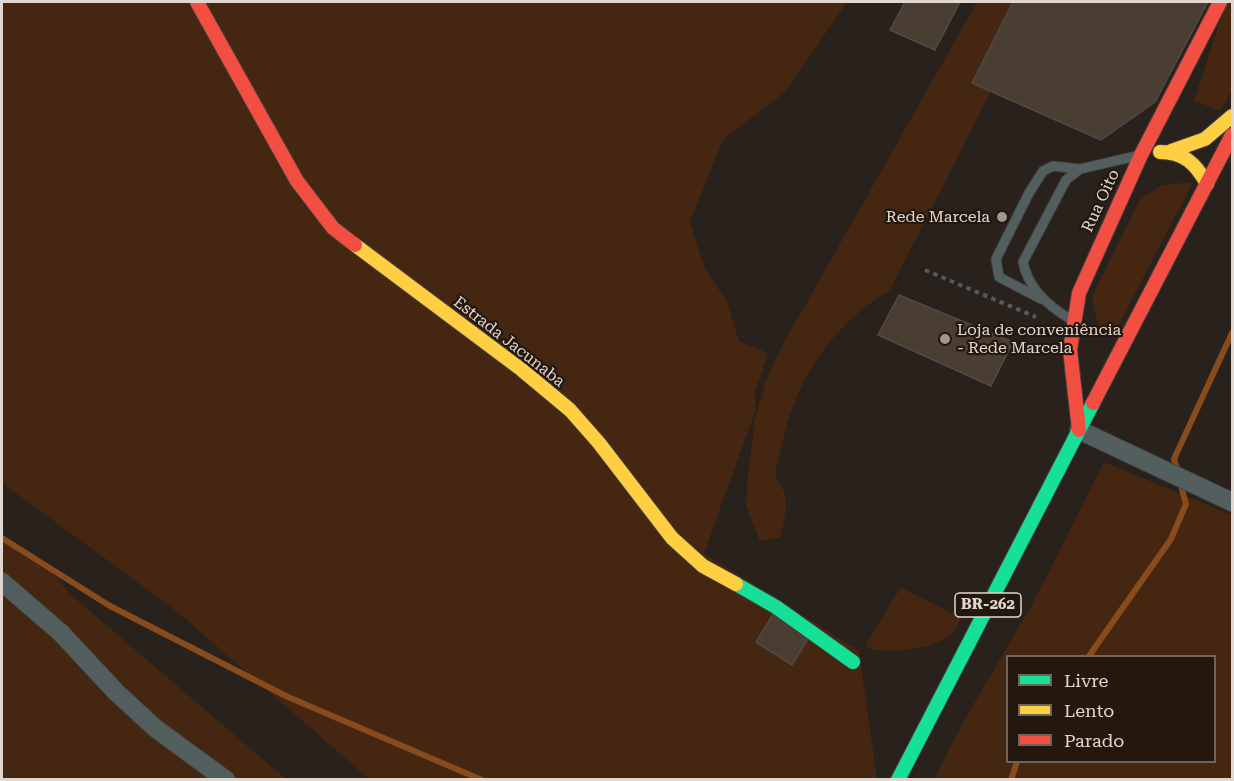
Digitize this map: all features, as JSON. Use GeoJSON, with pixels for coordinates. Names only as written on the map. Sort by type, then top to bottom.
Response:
{"type":"FeatureCollection","features":[{"type":"Feature","properties":{"kind":"main road","name":"Estrada Jacunaba"},"geometry":{"type":"LineString","coordinates":[[197,2],[297,181],[333,228],[522,370],[570,410],[599,443],[672,538],[703,566],[776,608],[853,662]]}},
{"type":"Feature","properties":{"kind":"main road","name":"Rua Oito"},"geometry":{"type":"LineString","coordinates":[[1079,430],[1070,350],[1078,293],[1141,155],[1220,2]]}},
{"type":"Feature","properties":{"kind":"main road"},"geometry":{"type":"LineString","coordinates":[[1141,155],[1171,151],[1205,139],[1233,116]]}},
{"type":"Feature","properties":{"kind":"main road","name":"BR-262"},"geometry":{"type":"LineString","coordinates":[[898,780],[1233,135]]}},
{"type":"Feature","properties":{"kind":"main road"},"geometry":{"type":"LineString","coordinates":[[1171,151],[1194,162],[1207,184]]}},
{"type":"Feature","properties":{"kind":"street"},"geometry":{"type":"LineString","coordinates":[[1079,430],[1233,502]]}},
{"type":"Feature","properties":{"kind":"street"},"geometry":{"type":"LineString","coordinates":[[2,582],[61,633],[116,692],[155,728],[226,780]]}},
{"type":"Feature","properties":{"kind":"lane"},"geometry":{"type":"LineString","coordinates":[[1073,321],[1045,301],[999,277],[996,259],[1029,193],[1043,171],[1053,166],[1080,169],[1141,155]]}},
{"type":"Feature","properties":{"kind":"lane"},"geometry":{"type":"LineString","coordinates":[[1045,301],[1026,276],[1023,261],[1066,180],[1080,169]]}},
{"type":"Feature","properties":{"kind":"path"},"geometry":{"type":"LineString","coordinates":[[926,270],[1036,317]]}},
{"type":"Feature","properties":{"kind":"shaded area"},"geometry":{"type":"Polygon","coordinates":[[[2,2],[847,2],[786,91],[723,140],[690,222],[704,266],[728,304],[739,341],[768,353],[755,393],[755,412],[704,553],[859,651],[877,779],[369,779],[175,610],[2,483],[2,2]]]}},
{"type":"Feature","properties":{"kind":"shaded area"},"geometry":{"type":"Polygon","coordinates":[[[977,2],[1013,2],[972,82],[991,91],[890,290],[851,319],[834,337],[807,376],[788,420],[776,468],[776,476],[783,490],[786,504],[780,538],[760,541],[746,505],[755,419],[765,383],[777,355],[977,2]]]}},
{"type":"Feature","properties":{"kind":"shaded area"},"geometry":{"type":"Polygon","coordinates":[[[1226,2],[1232,2],[1232,90],[1221,111],[1194,101],[1226,2]]]}},
{"type":"Feature","properties":{"kind":"shaded area"},"geometry":{"type":"Polygon","coordinates":[[[1193,182],[1112,338],[1103,330],[1098,320],[1092,297],[1140,199],[1162,185],[1193,182]]]}},
{"type":"Feature","properties":{"kind":"shaded area"},"geometry":{"type":"Polygon","coordinates":[[[1104,462],[1232,515],[1232,779],[934,779],[966,717],[1032,605],[1104,462]]]}},
{"type":"Feature","properties":{"kind":"shaded area"},"geometry":{"type":"Polygon","coordinates":[[[2,536],[51,570],[69,593],[286,779],[2,779],[2,536]]]}},
{"type":"Feature","properties":{"kind":"shaded area"},"geometry":{"type":"Polygon","coordinates":[[[901,587],[962,618],[950,635],[931,645],[894,651],[865,646],[901,587]]]}},
{"type":"Feature","properties":{"kind":"building"},"geometry":{"type":"Polygon","coordinates":[[[905,2],[960,2],[935,50],[890,30],[905,2]]]}},
{"type":"Feature","properties":{"kind":"building"},"geometry":{"type":"Polygon","coordinates":[[[1013,2],[1208,2],[1155,102],[1101,140],[972,83],[1013,2]]]}},
{"type":"Feature","properties":{"kind":"building","name":"Loja de conveniência - Rede Marcela"},"geometry":{"type":"Polygon","coordinates":[[[899,295],[1013,342],[991,386],[878,335],[899,295]]]}},
{"type":"Feature","properties":{"kind":"building"},"geometry":{"type":"Polygon","coordinates":[[[774,613],[810,635],[792,665],[756,642],[774,613]]]}},
{"type":"Feature","properties":{"kind":"waterway"},"geometry":{"type":"LineString","coordinates":[[1178,472],[1174,459],[1232,333]]}},
{"type":"Feature","properties":{"kind":"waterway"},"geometry":{"type":"LineString","coordinates":[[1090,655],[1171,539],[1186,504],[1180,482]]}},
{"type":"Feature","properties":{"kind":"waterway"},"geometry":{"type":"LineString","coordinates":[[2,538],[110,606],[288,697],[482,780]]}},
{"type":"Feature","properties":{"kind":"waterway"},"geometry":{"type":"LineString","coordinates":[[1011,780],[1017,763]]}},
{"type":"Feature","properties":{"kind":"traffic: fast"},"geometry":{"type":"LineString","coordinates":[[898,780],[1093,403]]}},
{"type":"Feature","properties":{"kind":"traffic: fast"},"geometry":{"type":"LineString","coordinates":[[736,584],[776,607],[853,662]]}},
{"type":"Feature","properties":{"kind":"traffic: slow"},"geometry":{"type":"LineString","coordinates":[[1171,151],[1205,139],[1232,116]]}},
{"type":"Feature","properties":{"kind":"traffic: slow"},"geometry":{"type":"LineString","coordinates":[[1160,152],[1176,154],[1188,160],[1207,184]]}},
{"type":"Feature","properties":{"kind":"traffic: slow"},"geometry":{"type":"LineString","coordinates":[[355,245],[522,370],[570,410],[599,443],[672,538],[703,566],[736,584]]}},
{"type":"Feature","properties":{"kind":"traffic: jam"},"geometry":{"type":"LineString","coordinates":[[197,2],[297,181],[333,228],[355,245]]}},
{"type":"Feature","properties":{"kind":"traffic: jam"},"geometry":{"type":"LineString","coordinates":[[1079,430],[1070,350],[1079,293],[1141,155],[1220,2]]}},
{"type":"Feature","properties":{"kind":"traffic: jam"},"geometry":{"type":"LineString","coordinates":[[1093,403],[1232,135]]}},
{"type":"Feature","properties":{"kind":"place","name":"Rede Marcela"},"geometry":{"type":"Point","coordinates":[1002,217]}},
{"type":"Feature","properties":{"kind":"place","name":"Loja de conveniência - Rede Marcela"},"geometry":{"type":"Point","coordinates":[945,339]}}]}
